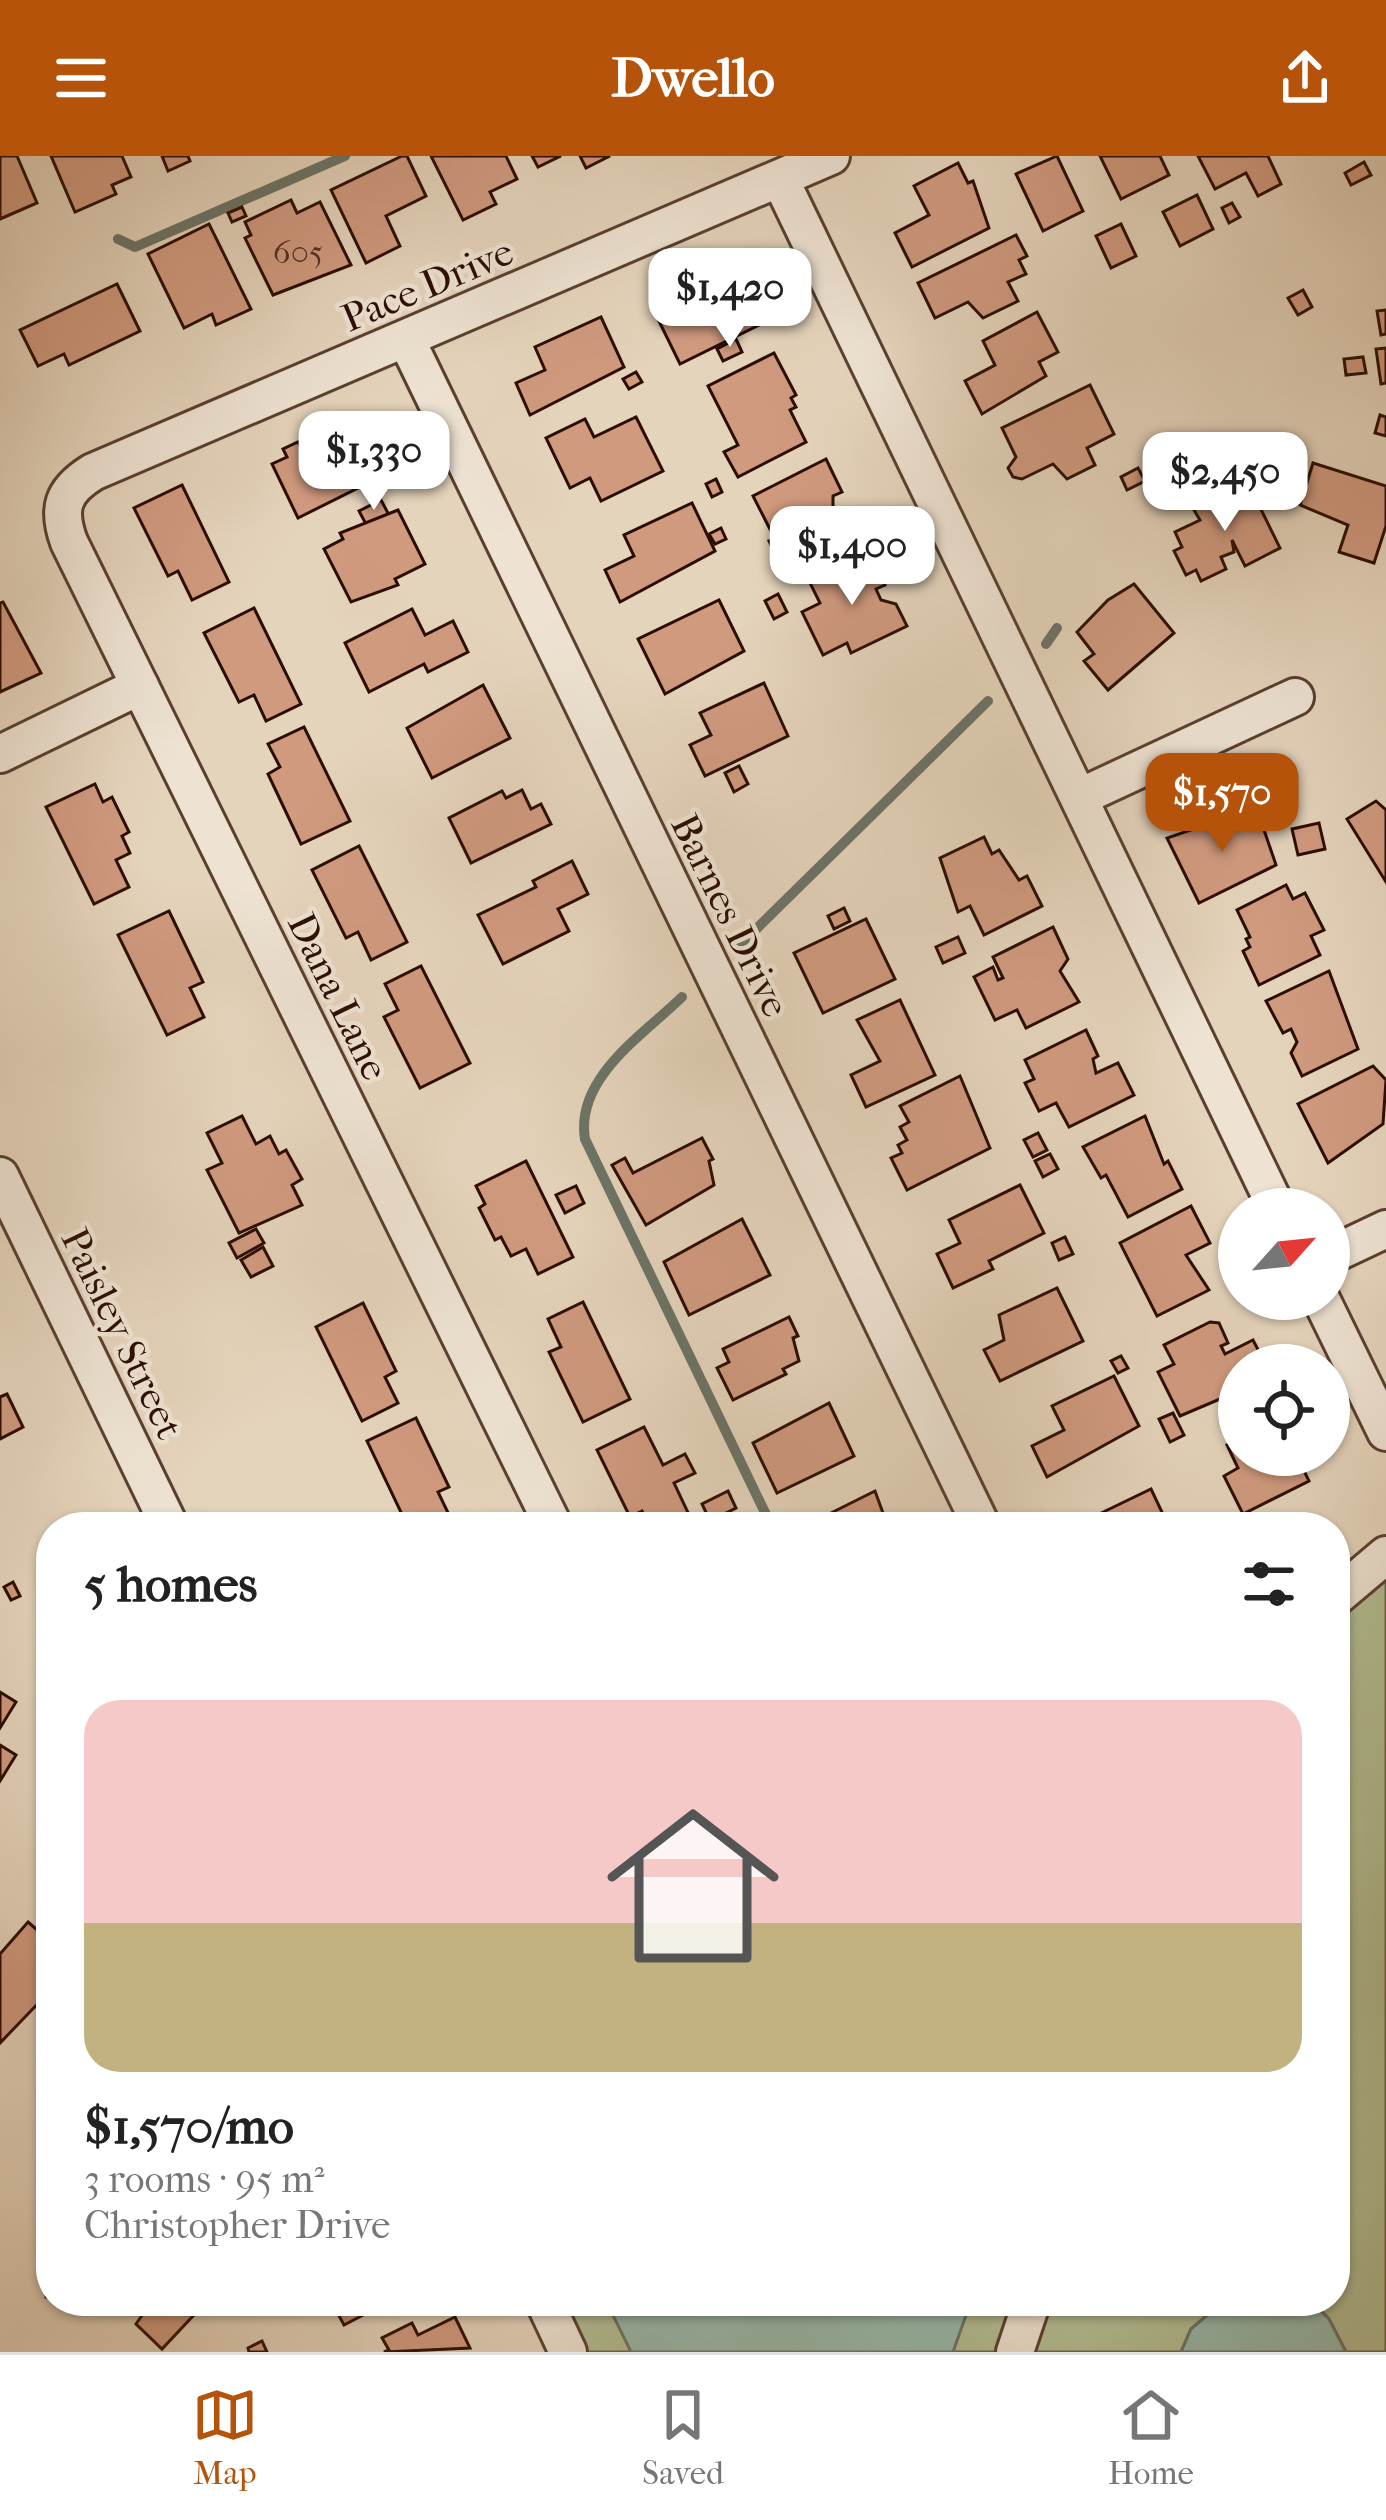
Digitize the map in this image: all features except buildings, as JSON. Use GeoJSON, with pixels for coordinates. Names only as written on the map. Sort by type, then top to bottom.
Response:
{"type":"FeatureCollection","features":[{"type":"Feature","properties":{"kind":"street","name":"Pace Drive"},"geometry":{"type":"LineString","coordinates":[[63,498],[93,472],[831,156]]}},
{"type":"Feature","properties":{"kind":"street"},"geometry":{"type":"LineString","coordinates":[[780,179],[1267,1188]]}},
{"type":"Feature","properties":{"kind":"street","name":"Barnes Drive"},"geometry":{"type":"LineString","coordinates":[[406,339],[975,1512]]}},
{"type":"Feature","properties":{"kind":"street","name":"Dana Lane"},"geometry":{"type":"LineString","coordinates":[[63,498],[61,512],[69,542],[547,1512]]}},
{"type":"Feature","properties":{"kind":"street"},"geometry":{"type":"LineString","coordinates":[[0,754],[140,686]]}},
{"type":"Feature","properties":{"kind":"street"},"geometry":{"type":"LineString","coordinates":[[1080,797],[1295,697]]}},
{"type":"Feature","properties":{"kind":"street","name":"Paisley Street"},"geometry":{"type":"LineString","coordinates":[[0,1177],[163,1512]]}},
{"type":"Feature","properties":{"kind":"street"},"geometry":{"type":"LineString","coordinates":[[1350,1246],[1386,1229]]}},
{"type":"Feature","properties":{"kind":"street"},"geometry":{"type":"LineString","coordinates":[[1331,1320],[1386,1432]]}},
{"type":"Feature","properties":{"kind":"street"},"geometry":{"type":"LineString","coordinates":[[1350,1585],[1386,1555]]}},
{"type":"Feature","properties":{"kind":"street"},"geometry":{"type":"LineString","coordinates":[[551,2316],[568,2352]]}},
{"type":"Feature","properties":{"kind":"street"},"geometry":{"type":"LineString","coordinates":[[1015,2352],[1027,2316]]}},
{"type":"Feature","properties":{"kind":"shaded area"},"geometry":{"type":"Polygon","coordinates":[[[1386,1555],[1386,2352],[1346,2352],[1326,2316],[1350,2316],[1350,1585],[1386,1555]]]}},
{"type":"Feature","properties":{"kind":"shaded area"},"geometry":{"type":"Polygon","coordinates":[[[551,2316],[1206,2316],[1191,2329],[1181,2352],[568,2352],[551,2316]]]}},
{"type":"Feature","properties":{"kind":"shaded area"},"geometry":{"type":"Polygon","coordinates":[[[613,2316],[966,2316],[953,2352],[631,2352],[613,2316]]]}},
{"type":"Feature","properties":{"kind":"shaded area"},"geometry":{"type":"Polygon","coordinates":[[[1206,2316],[1326,2316],[1346,2352],[1181,2352],[1191,2329],[1206,2316]]]}},
{"type":"Feature","properties":{"kind":"waterway"},"geometry":{"type":"LineString","coordinates":[[118,239],[135,247],[345,156]]}},
{"type":"Feature","properties":{"kind":"waterway"},"geometry":{"type":"LineString","coordinates":[[1046,644],[1057,628]]}},
{"type":"Feature","properties":{"kind":"waterway"},"geometry":{"type":"LineString","coordinates":[[741,944],[988,701]]}},
{"type":"Feature","properties":{"kind":"waterway"},"geometry":{"type":"LineString","coordinates":[[682,997],[601,1077],[590,1096],[585,1139],[765,1512]]}}]}
